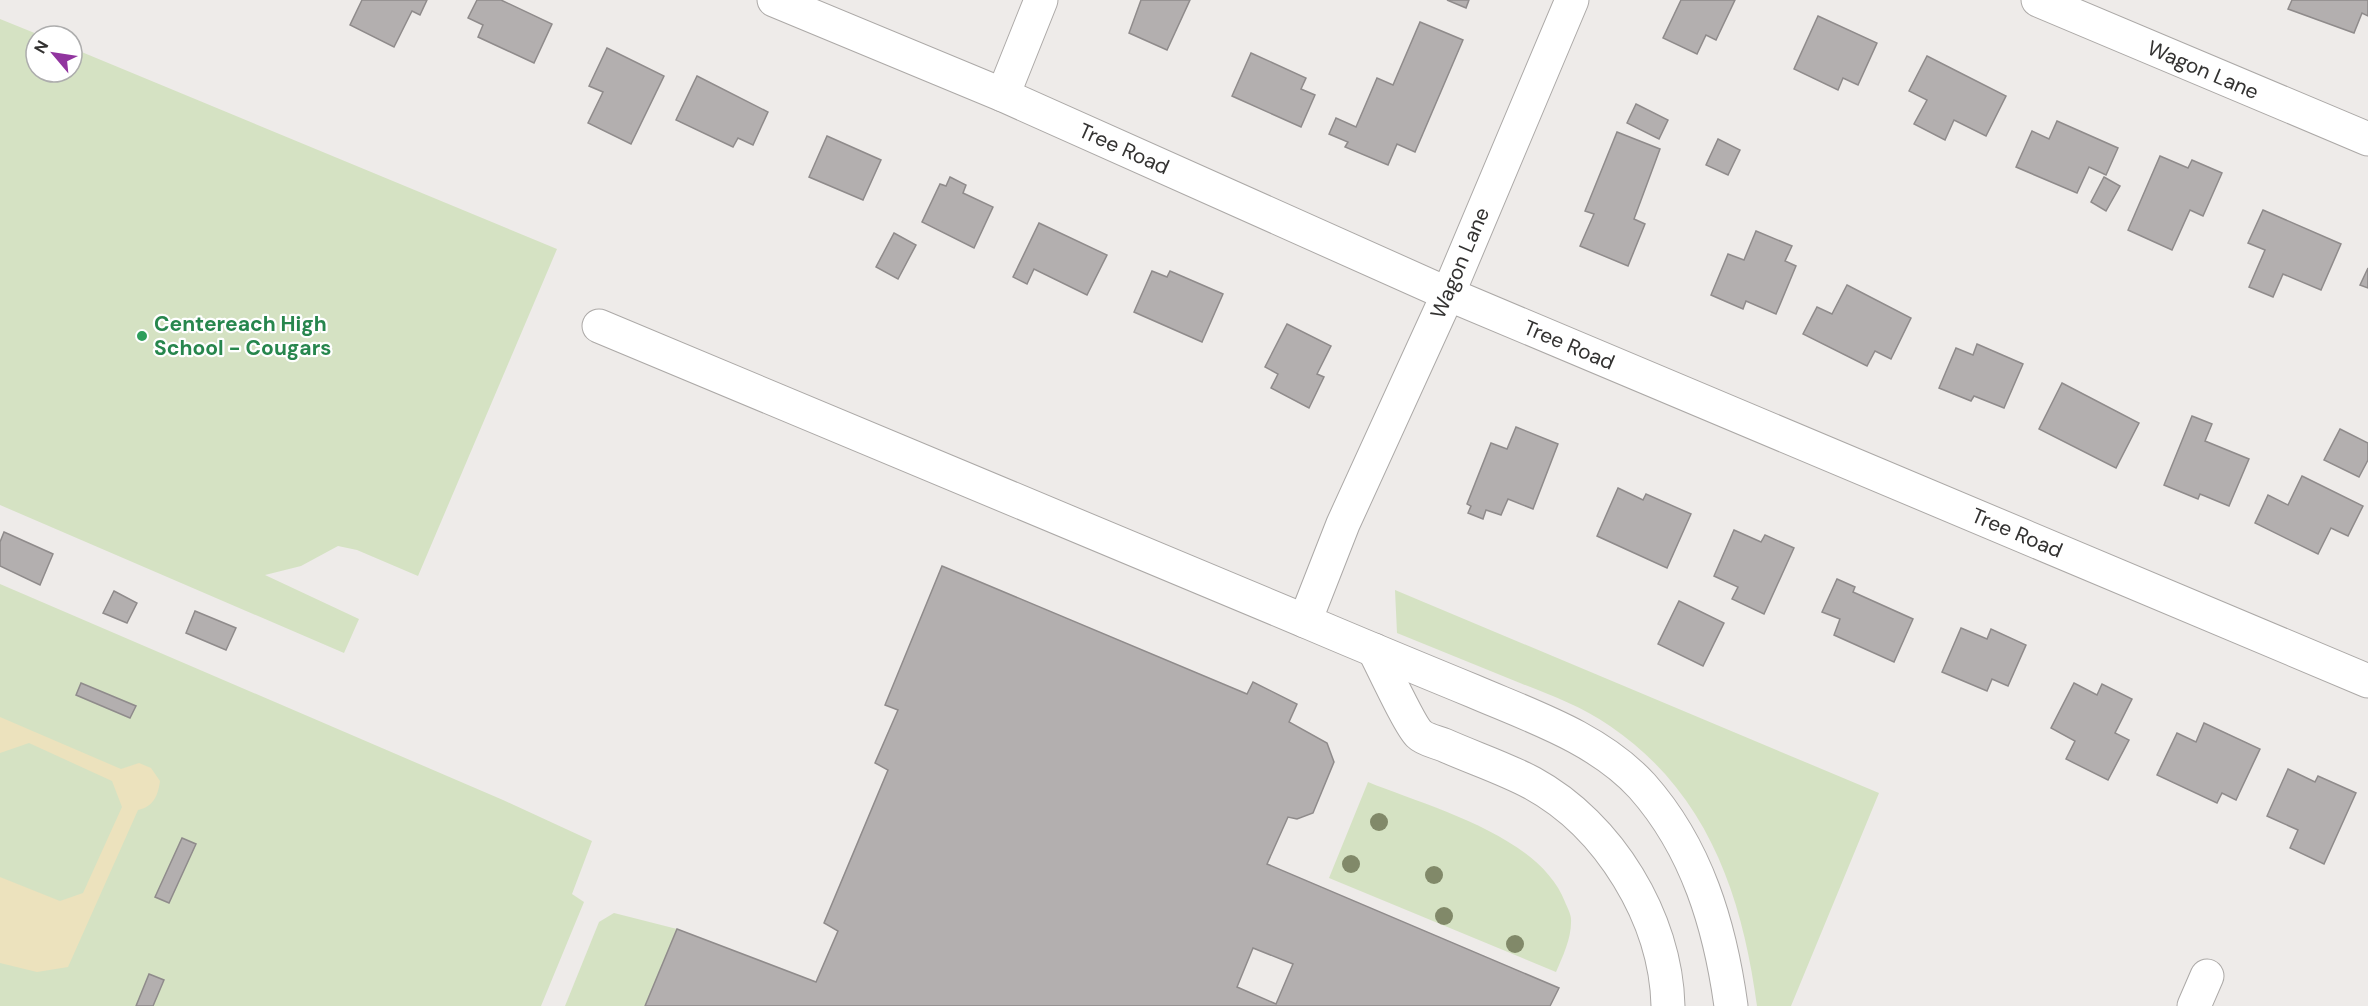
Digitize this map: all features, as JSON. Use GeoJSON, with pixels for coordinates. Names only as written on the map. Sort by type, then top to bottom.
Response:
{"type":"FeatureCollection","features":[{"type":"Feature","properties":{"kind":"street","name":"Tree Road"},"geometry":{"type":"LineString","coordinates":[[774,0],[1003,95],[1448,294],[2368,681]]}},
{"type":"Feature","properties":{"kind":"street"},"geometry":{"type":"LineString","coordinates":[[1003,95],[1041,0]]}},
{"type":"Feature","properties":{"kind":"street","name":"Wagon Lane"},"geometry":{"type":"LineString","coordinates":[[1305,621],[1344,524],[1448,294],[1572,0]]}},
{"type":"Feature","properties":{"kind":"street","name":"Wagon Lane"},"geometry":{"type":"LineString","coordinates":[[2038,0],[2368,139]]}},
{"type":"Feature","properties":{"kind":"street"},"geometry":{"type":"LineString","coordinates":[[599,326],[1542,721],[1595,747],[1641,786],[1682,840],[1707,895],[1724,957],[1731,1006]]}},
{"type":"Feature","properties":{"kind":"street"},"geometry":{"type":"LineString","coordinates":[[1374,650],[1419,734],[1532,783],[1572,812],[1609,847],[1637,891],[1668,987],[1668,1006]]}},
{"type":"Feature","properties":{"kind":"street"},"geometry":{"type":"LineString","coordinates":[[2194,1006],[2207,976]]}},
{"type":"Feature","properties":{"kind":"green space"},"geometry":{"type":"Polygon","coordinates":[[[0,19],[24,29],[24,84],[84,84],[84,53],[557,249],[418,576],[357,550],[338,546],[301,566],[265,575],[359,619],[344,653],[0,505],[0,19]]]}},
{"type":"Feature","properties":{"kind":"green space"},"geometry":{"type":"Polygon","coordinates":[[[0,584],[503,800],[592,841],[572,894],[584,902],[541,1006],[0,1006],[0,584]]]}},
{"type":"Feature","properties":{"kind":"green space"},"geometry":{"type":"Polygon","coordinates":[[[1395,590],[1879,793],[1791,1006],[1757,1006],[1741,924],[1714,849],[1695,814],[1672,782],[1644,752],[1589,713],[1397,633],[1395,590]]]}},
{"type":"Feature","properties":{"kind":"green space"},"geometry":{"type":"Polygon","coordinates":[[[1368,782],[1480,826],[1532,858],[1552,879],[1571,917],[1569,939],[1556,972],[1329,878],[1368,782]]]}},
{"type":"Feature","properties":{"kind":"green space"},"geometry":{"type":"Polygon","coordinates":[[[614,913],[677,929],[645,1006],[565,1006],[599,922],[614,913]]]}},
{"type":"Feature","properties":{"kind":"sand"},"geometry":{"type":"Polygon","coordinates":[[[0,717],[121,769],[139,763],[151,768],[160,781],[154,800],[143,809],[138,810],[68,967],[37,972],[0,963],[0,877],[60,901],[83,893],[122,807],[112,781],[29,743],[0,753],[0,717]]]}},
{"type":"Feature","properties":{"kind":"building"},"geometry":{"type":"Polygon","coordinates":[[[362,0],[427,0],[420,15],[412,11],[394,47],[350,25],[362,0]]]}},
{"type":"Feature","properties":{"kind":"building"},"geometry":{"type":"Polygon","coordinates":[[[477,0],[501,0],[552,24],[534,63],[478,37],[483,25],[468,18],[477,0]]]}},
{"type":"Feature","properties":{"kind":"building"},"geometry":{"type":"Polygon","coordinates":[[[1141,0],[1190,0],[1167,50],[1129,33],[1141,0]]]}},
{"type":"Feature","properties":{"kind":"building"},"geometry":{"type":"Polygon","coordinates":[[[1447,0],[1469,0],[1466,8],[1447,0]]]}},
{"type":"Feature","properties":{"kind":"building"},"geometry":{"type":"Polygon","coordinates":[[[1681,0],[1735,0],[1716,40],[1706,35],[1697,54],[1663,38],[1681,0]]]}},
{"type":"Feature","properties":{"kind":"building"},"geometry":{"type":"Polygon","coordinates":[[[2292,0],[2368,0],[2368,16],[2362,13],[2354,33],[2288,9],[2292,0]]]}},
{"type":"Feature","properties":{"kind":"building"},"geometry":{"type":"Polygon","coordinates":[[[1818,16],[1877,43],[1858,85],[1843,78],[1838,90],[1794,69],[1818,16]]]}},
{"type":"Feature","properties":{"kind":"building"},"geometry":{"type":"Polygon","coordinates":[[[1420,22],[1463,40],[1415,152],[1397,144],[1388,165],[1345,147],[1348,142],[1329,134],[1336,118],[1356,127],[1377,78],[1393,85],[1420,22]]]}},
{"type":"Feature","properties":{"kind":"building"},"geometry":{"type":"Polygon","coordinates":[[[607,48],[664,76],[631,144],[588,123],[603,92],[589,86],[607,48]]]}},
{"type":"Feature","properties":{"kind":"building"},"geometry":{"type":"Polygon","coordinates":[[[1251,53],[1306,78],[1301,89],[1315,95],[1301,127],[1232,96],[1251,53]]]}},
{"type":"Feature","properties":{"kind":"building"},"geometry":{"type":"Polygon","coordinates":[[[1927,56],[2006,96],[1986,136],[1954,120],[1945,140],[1914,124],[1927,100],[1909,91],[1927,56]]]}},
{"type":"Feature","properties":{"kind":"building"},"geometry":{"type":"Polygon","coordinates":[[[697,76],[768,112],[753,145],[738,138],[733,147],[676,120],[697,76]]]}},
{"type":"Feature","properties":{"kind":"building"},"geometry":{"type":"Polygon","coordinates":[[[1636,104],[1668,120],[1659,139],[1627,123],[1636,104]]]}},
{"type":"Feature","properties":{"kind":"building"},"geometry":{"type":"Polygon","coordinates":[[[2057,121],[2118,148],[2106,175],[2089,167],[2077,193],[2016,167],[2032,131],[2049,139],[2057,121]]]}},
{"type":"Feature","properties":{"kind":"building"},"geometry":{"type":"Polygon","coordinates":[[[1617,132],[1660,149],[1634,219],[1645,224],[1628,266],[1580,246],[1594,214],[1585,211],[1617,132]]]}},
{"type":"Feature","properties":{"kind":"building"},"geometry":{"type":"Polygon","coordinates":[[[827,136],[881,160],[863,200],[809,177],[827,136]]]}},
{"type":"Feature","properties":{"kind":"building"},"geometry":{"type":"Polygon","coordinates":[[[1718,139],[1740,150],[1728,175],[1706,165],[1718,139]]]}},
{"type":"Feature","properties":{"kind":"building"},"geometry":{"type":"Polygon","coordinates":[[[2160,156],[2188,168],[2192,160],[2222,173],[2203,216],[2190,210],[2172,250],[2128,230],[2160,156]]]}},
{"type":"Feature","properties":{"kind":"building"},"geometry":{"type":"Polygon","coordinates":[[[950,177],[966,185],[963,193],[993,207],[974,248],[922,222],[940,184],[946,186],[950,177]]]}},
{"type":"Feature","properties":{"kind":"building"},"geometry":{"type":"Polygon","coordinates":[[[2104,177],[2120,186],[2106,211],[2091,202],[2104,177]]]}},
{"type":"Feature","properties":{"kind":"building"},"geometry":{"type":"Polygon","coordinates":[[[2263,210],[2341,244],[2321,290],[2283,274],[2273,297],[2249,287],[2265,250],[2248,243],[2263,210]]]}},
{"type":"Feature","properties":{"kind":"building"},"geometry":{"type":"Polygon","coordinates":[[[1039,223],[1107,255],[1087,295],[1034,269],[1027,284],[1013,277],[1039,223]]]}},
{"type":"Feature","properties":{"kind":"building"},"geometry":{"type":"Polygon","coordinates":[[[1756,231],[1792,246],[1785,261],[1796,266],[1776,314],[1746,301],[1743,309],[1711,295],[1728,254],[1744,260],[1756,231]]]}},
{"type":"Feature","properties":{"kind":"building"},"geometry":{"type":"Polygon","coordinates":[[[894,233],[916,245],[898,279],[876,267],[894,233]]]}},
{"type":"Feature","properties":{"kind":"building"},"geometry":{"type":"Polygon","coordinates":[[[2368,268],[2368,288],[2360,285],[2368,268]]]}},
{"type":"Feature","properties":{"kind":"building"},"geometry":{"type":"Polygon","coordinates":[[[1152,271],[1167,277],[1170,271],[1223,294],[1202,342],[1134,312],[1152,271]]]}},
{"type":"Feature","properties":{"kind":"building"},"geometry":{"type":"Polygon","coordinates":[[[1847,285],[1911,318],[1891,359],[1875,351],[1867,366],[1803,334],[1817,307],[1832,314],[1847,285]]]}},
{"type":"Feature","properties":{"kind":"building"},"geometry":{"type":"Polygon","coordinates":[[[1287,324],[1331,346],[1317,374],[1324,377],[1309,408],[1271,388],[1278,374],[1265,367],[1287,324]]]}},
{"type":"Feature","properties":{"kind":"building"},"geometry":{"type":"Polygon","coordinates":[[[1977,344],[2023,364],[2004,408],[1974,396],[1971,401],[1939,388],[1956,348],[1973,355],[1977,344]]]}},
{"type":"Feature","properties":{"kind":"building"},"geometry":{"type":"Polygon","coordinates":[[[2062,383],[2139,423],[2116,468],[2039,429],[2062,383]]]}},
{"type":"Feature","properties":{"kind":"building"},"geometry":{"type":"Polygon","coordinates":[[[2192,416],[2212,424],[2205,441],[2249,459],[2229,506],[2200,494],[2198,499],[2164,485],[2192,416]]]}},
{"type":"Feature","properties":{"kind":"building"},"geometry":{"type":"Polygon","coordinates":[[[1516,427],[1558,444],[1533,509],[1508,499],[1501,515],[1486,510],[1483,519],[1468,513],[1471,506],[1467,504],[1491,443],[1507,449],[1516,427]]]}},
{"type":"Feature","properties":{"kind":"building"},"geometry":{"type":"Polygon","coordinates":[[[2340,429],[2368,443],[2368,460],[2359,477],[2324,460],[2340,429]]]}},
{"type":"Feature","properties":{"kind":"building"},"geometry":{"type":"Polygon","coordinates":[[[2302,476],[2363,506],[2348,536],[2331,528],[2318,554],[2255,523],[2268,495],[2288,505],[2302,476]]]}},
{"type":"Feature","properties":{"kind":"building"},"geometry":{"type":"Polygon","coordinates":[[[1618,488],[1643,500],[1646,494],[1691,514],[1667,568],[1597,536],[1618,488]]]}},
{"type":"Feature","properties":{"kind":"building"},"geometry":{"type":"Polygon","coordinates":[[[1734,530],[1761,542],[1765,535],[1794,548],[1764,614],[1732,599],[1738,587],[1714,576],[1734,530]]]}},
{"type":"Feature","properties":{"kind":"building"},"geometry":{"type":"Polygon","coordinates":[[[4,532],[53,554],[40,585],[0,566],[0,542],[4,532]]]}},
{"type":"Feature","properties":{"kind":"building"},"geometry":{"type":"Polygon","coordinates":[[[942,566],[1247,694],[1253,682],[1297,704],[1289,722],[1327,743],[1334,762],[1313,813],[1297,819],[1288,817],[1267,864],[1559,988],[1550,1006],[645,1006],[677,929],[816,982],[838,931],[824,923],[888,770],[875,763],[898,710],[885,705],[942,566]],[[1253,948],[1237,987],[1276,1004],[1293,964],[1253,948]]]}},
{"type":"Feature","properties":{"kind":"building"},"geometry":{"type":"Polygon","coordinates":[[[1837,579],[1855,587],[1853,592],[1913,619],[1894,662],[1834,635],[1840,619],[1822,612],[1837,579]]]}},
{"type":"Feature","properties":{"kind":"building"},"geometry":{"type":"Polygon","coordinates":[[[114,591],[137,603],[127,623],[103,613],[114,591]]]}},
{"type":"Feature","properties":{"kind":"building"},"geometry":{"type":"Polygon","coordinates":[[[1679,601],[1724,623],[1703,666],[1658,644],[1679,601]]]}},
{"type":"Feature","properties":{"kind":"building"},"geometry":{"type":"Polygon","coordinates":[[[195,611],[236,628],[226,650],[186,633],[195,611]]]}},
{"type":"Feature","properties":{"kind":"building"},"geometry":{"type":"Polygon","coordinates":[[[1961,628],[1987,639],[1991,629],[2026,645],[2008,686],[1992,679],[1987,691],[1942,672],[1961,628]]]}},
{"type":"Feature","properties":{"kind":"building"},"geometry":{"type":"Polygon","coordinates":[[[81,683],[136,706],[130,718],[76,695],[81,683]]]}},
{"type":"Feature","properties":{"kind":"building"},"geometry":{"type":"Polygon","coordinates":[[[2074,683],[2097,695],[2102,684],[2132,699],[2115,733],[2129,740],[2108,780],[2066,759],[2075,741],[2051,728],[2074,683]]]}},
{"type":"Feature","properties":{"kind":"building"},"geometry":{"type":"Polygon","coordinates":[[[2204,723],[2260,749],[2236,800],[2222,793],[2217,803],[2157,775],[2177,733],[2196,742],[2204,723]]]}},
{"type":"Feature","properties":{"kind":"building"},"geometry":{"type":"Polygon","coordinates":[[[2288,769],[2315,782],[2318,776],[2356,793],[2324,864],[2290,848],[2298,830],[2267,816],[2288,769]]]}},
{"type":"Feature","properties":{"kind":"building"},"geometry":{"type":"Polygon","coordinates":[[[182,838],[196,844],[169,903],[155,897],[182,838]]]}},
{"type":"Feature","properties":{"kind":"building"},"geometry":{"type":"Polygon","coordinates":[[[149,974],[164,980],[153,1006],[136,1006],[149,974]]]}},
{"type":"Feature","properties":{"kind":"place","name":"Centereach High School - Cougars"},"geometry":{"type":"Point","coordinates":[142,336]}}]}
